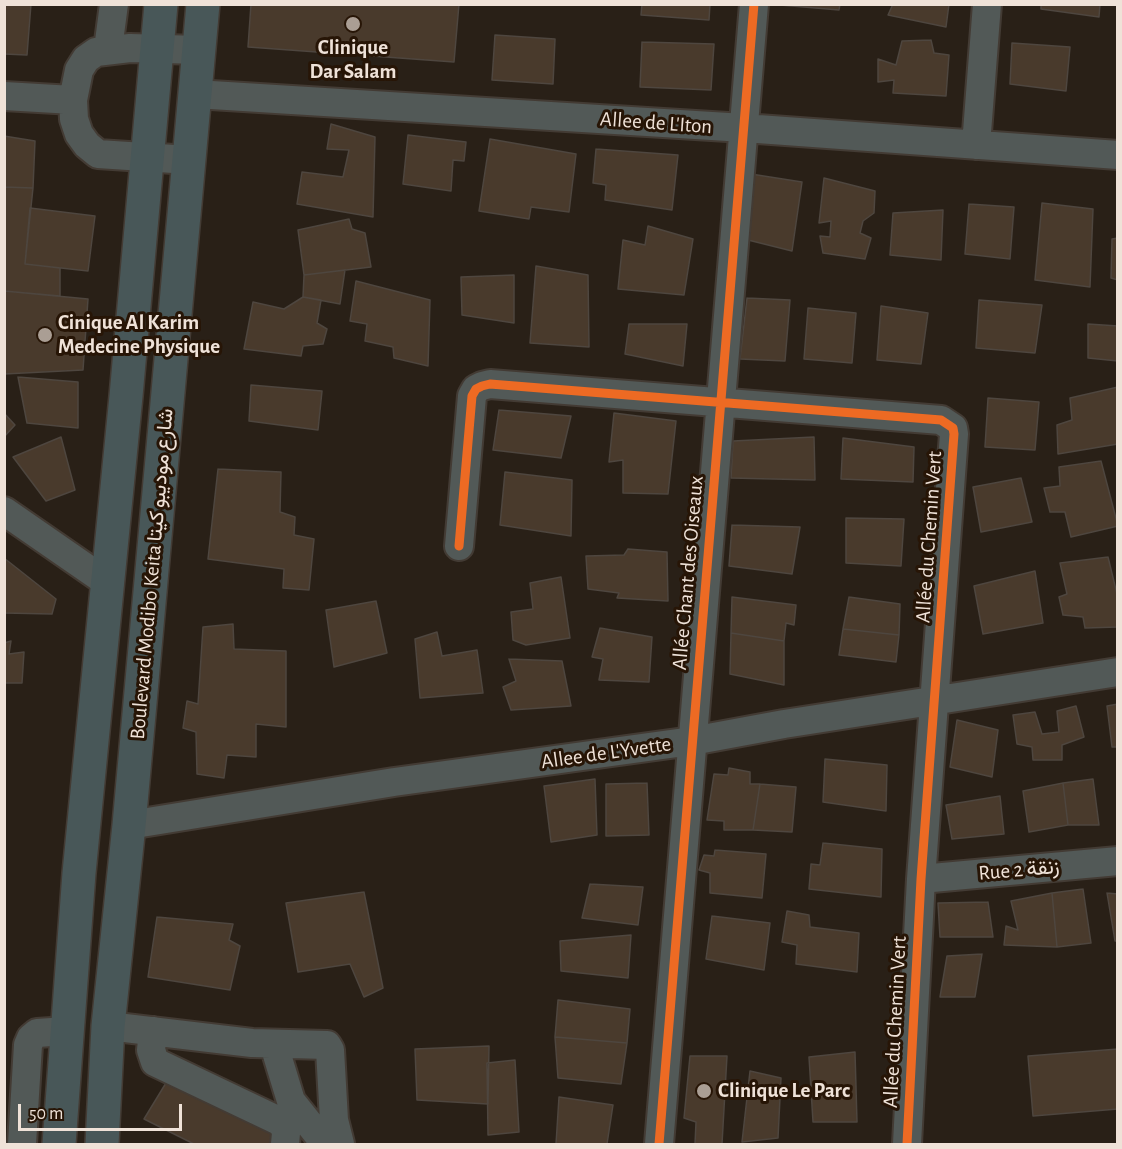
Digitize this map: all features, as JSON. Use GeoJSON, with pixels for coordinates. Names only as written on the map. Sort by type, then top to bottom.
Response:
{"type":"FeatureCollection","features":[{"type":"Feature","properties":{"kind":"main road","name":"Boulevard Modibo Keita شارع موديبو كيتا"},"geometry":{"type":"LineString","coordinates":[[59,1144],[79,873],[108,583],[160,4]]}},
{"type":"Feature","properties":{"kind":"main road","name":"Boulevard Modibo Keita شارع موديبو كيتا"},"geometry":{"type":"LineString","coordinates":[[102,1144],[108,1026],[129,825],[203,4]]}},
{"type":"Feature","properties":{"kind":"street"},"geometry":{"type":"LineString","coordinates":[[108,49],[114,4]]}},
{"type":"Feature","properties":{"kind":"street","name":"Allée Chant des Oiseaux"},"geometry":{"type":"LineString","coordinates":[[659,1144],[754,4]]}},
{"type":"Feature","properties":{"kind":"street"},"geometry":{"type":"LineString","coordinates":[[976,145],[987,4]]}},
{"type":"Feature","properties":{"kind":"street"},"geometry":{"type":"LineString","coordinates":[[189,160],[98,154],[79,134],[74,119],[73,100],[75,84],[86,59],[96,52],[108,49],[199,50]]}},
{"type":"Feature","properties":{"kind":"street","name":"Allee de L'Iton"},"geometry":{"type":"LineString","coordinates":[[195,94],[744,128],[1118,155]]}},
{"type":"Feature","properties":{"kind":"street"},"geometry":{"type":"LineString","coordinates":[[4,96],[73,100]]}},
{"type":"Feature","properties":{"kind":"street","name":"Allée du Chemin Vert"},"geometry":{"type":"LineString","coordinates":[[459,546],[472,396],[482,386],[490,384],[941,420],[953,428],[921,879],[907,1144]]}},
{"type":"Feature","properties":{"kind":"street"},"geometry":{"type":"LineString","coordinates":[[4,511],[108,583]]}},
{"type":"Feature","properties":{"kind":"street","name":"Allee de L'Yvette"},"geometry":{"type":"LineString","coordinates":[[129,825],[394,782],[692,741],[784,724],[1118,672]]}},
{"type":"Feature","properties":{"kind":"street","name":"Rue 2 زنقة"},"geometry":{"type":"LineString","coordinates":[[921,879],[1118,861]]}},
{"type":"Feature","properties":{"kind":"street"},"geometry":{"type":"LineString","coordinates":[[108,1026],[274,1045],[327,1045],[330,1050],[334,1120],[340,1144]]}},
{"type":"Feature","properties":{"kind":"street"},"geometry":{"type":"LineString","coordinates":[[22,1144],[28,1045],[37,1033],[67,1031]]}},
{"type":"Feature","properties":{"kind":"street"},"geometry":{"type":"LineString","coordinates":[[153,1031],[150,1050],[156,1062],[279,1121],[286,1133],[285,1144]]}},
{"type":"Feature","properties":{"kind":"street"},"geometry":{"type":"LineString","coordinates":[[274,1045],[291,1101],[324,1144]]}},
{"type":"Feature","properties":{"kind":"building"},"geometry":{"type":"Polygon","coordinates":[[[4,4],[31,4],[27,55],[4,54],[4,4]]]}},
{"type":"Feature","properties":{"kind":"building","name":"Clinique Dar Salam"},"geometry":{"type":"Polygon","coordinates":[[[251,4],[459,4],[454,62],[248,47],[251,4]]]}},
{"type":"Feature","properties":{"kind":"building"},"geometry":{"type":"Polygon","coordinates":[[[642,4],[710,4],[709,20],[641,15],[642,4]]]}},
{"type":"Feature","properties":{"kind":"building"},"geometry":{"type":"Polygon","coordinates":[[[768,4],[840,4],[839,10],[768,4]]]}},
{"type":"Feature","properties":{"kind":"building"},"geometry":{"type":"Polygon","coordinates":[[[893,4],[949,4],[946,27],[888,15],[893,4]]]}},
{"type":"Feature","properties":{"kind":"building"},"geometry":{"type":"Polygon","coordinates":[[[1041,4],[1100,4],[1099,17],[1041,9],[1041,4]]]}},
{"type":"Feature","properties":{"kind":"building"},"geometry":{"type":"Polygon","coordinates":[[[495,35],[555,39],[553,84],[492,80],[495,35]]]}},
{"type":"Feature","properties":{"kind":"building"},"geometry":{"type":"Polygon","coordinates":[[[931,40],[934,53],[949,55],[946,96],[893,93],[894,80],[878,82],[878,59],[896,65],[902,41],[931,40]]]}},
{"type":"Feature","properties":{"kind":"building"},"geometry":{"type":"Polygon","coordinates":[[[642,42],[714,44],[711,90],[640,87],[642,42]]]}},
{"type":"Feature","properties":{"kind":"building"},"geometry":{"type":"Polygon","coordinates":[[[1012,43],[1070,47],[1066,91],[1010,84],[1012,43]]]}},
{"type":"Feature","properties":{"kind":"building"},"geometry":{"type":"Polygon","coordinates":[[[331,124],[375,137],[373,217],[297,204],[302,172],[343,177],[349,150],[327,149],[331,124]]]}},
{"type":"Feature","properties":{"kind":"building"},"geometry":{"type":"Polygon","coordinates":[[[408,135],[466,142],[464,161],[453,160],[451,191],[403,184],[408,135]]]}},
{"type":"Feature","properties":{"kind":"building"},"geometry":{"type":"Polygon","coordinates":[[[4,136],[35,141],[33,188],[4,187],[4,136]]]}},
{"type":"Feature","properties":{"kind":"building"},"geometry":{"type":"Polygon","coordinates":[[[490,139],[576,154],[569,212],[531,207],[529,219],[479,211],[490,139]]]}},
{"type":"Feature","properties":{"kind":"building"},"geometry":{"type":"Polygon","coordinates":[[[596,149],[678,155],[672,210],[605,200],[606,185],[593,183],[596,149]]]}},
{"type":"Feature","properties":{"kind":"building"},"geometry":{"type":"Polygon","coordinates":[[[751,174],[802,182],[792,251],[748,240],[751,174]]]}},
{"type":"Feature","properties":{"kind":"building"},"geometry":{"type":"Polygon","coordinates":[[[824,178],[875,191],[874,213],[863,221],[860,233],[871,238],[865,259],[823,253],[820,236],[830,237],[831,221],[819,223],[824,178]]]}},
{"type":"Feature","properties":{"kind":"building"},"geometry":{"type":"Polygon","coordinates":[[[4,187],[33,188],[25,264],[60,268],[60,296],[4,291],[4,187]]]}},
{"type":"Feature","properties":{"kind":"building"},"geometry":{"type":"Polygon","coordinates":[[[1042,203],[1093,209],[1090,287],[1035,280],[1042,203]]]}},
{"type":"Feature","properties":{"kind":"building"},"geometry":{"type":"Polygon","coordinates":[[[969,204],[1014,207],[1010,259],[965,254],[969,204]]]}},
{"type":"Feature","properties":{"kind":"building"},"geometry":{"type":"Polygon","coordinates":[[[30,208],[95,216],[88,271],[25,264],[30,208]]]}},
{"type":"Feature","properties":{"kind":"building"},"geometry":{"type":"Polygon","coordinates":[[[943,210],[941,260],[890,255],[893,213],[943,210]]]}},
{"type":"Feature","properties":{"kind":"building"},"geometry":{"type":"Polygon","coordinates":[[[349,219],[352,229],[365,233],[371,267],[304,275],[298,230],[349,219]]]}},
{"type":"Feature","properties":{"kind":"building"},"geometry":{"type":"Polygon","coordinates":[[[648,226],[693,239],[684,295],[618,289],[623,240],[645,245],[648,226]]]}},
{"type":"Feature","properties":{"kind":"building"},"geometry":{"type":"Polygon","coordinates":[[[1118,238],[1118,280],[1111,278],[1112,239],[1118,238]]]}},
{"type":"Feature","properties":{"kind":"building"},"geometry":{"type":"Polygon","coordinates":[[[536,266],[588,275],[589,347],[530,343],[536,266]]]}},
{"type":"Feature","properties":{"kind":"building"},"geometry":{"type":"Polygon","coordinates":[[[345,270],[340,304],[303,297],[304,275],[345,270]]]}},
{"type":"Feature","properties":{"kind":"building"},"geometry":{"type":"Polygon","coordinates":[[[514,275],[514,323],[462,315],[461,277],[514,275]]]}},
{"type":"Feature","properties":{"kind":"building"},"geometry":{"type":"Polygon","coordinates":[[[356,281],[430,300],[428,366],[394,358],[393,347],[365,341],[367,324],[350,321],[356,281]]]}},
{"type":"Feature","properties":{"kind":"building","name":"Cinique Al Karim Medecine Physique"},"geometry":{"type":"Polygon","coordinates":[[[4,291],[88,299],[83,370],[4,374],[4,291]]]}},
{"type":"Feature","properties":{"kind":"building"},"geometry":{"type":"Polygon","coordinates":[[[303,297],[321,300],[317,323],[327,329],[323,344],[303,346],[301,356],[244,349],[253,302],[284,309],[303,297]]]}},
{"type":"Feature","properties":{"kind":"building"},"geometry":{"type":"Polygon","coordinates":[[[747,298],[790,300],[785,361],[740,359],[747,298]]]}},
{"type":"Feature","properties":{"kind":"building"},"geometry":{"type":"Polygon","coordinates":[[[979,300],[1042,305],[1035,353],[976,348],[979,300]]]}},
{"type":"Feature","properties":{"kind":"building"},"geometry":{"type":"Polygon","coordinates":[[[881,306],[928,313],[921,364],[877,360],[881,306]]]}},
{"type":"Feature","properties":{"kind":"building"},"geometry":{"type":"Polygon","coordinates":[[[808,308],[856,313],[852,363],[804,359],[808,308]]]}},
{"type":"Feature","properties":{"kind":"building"},"geometry":{"type":"Polygon","coordinates":[[[629,324],[687,324],[683,366],[625,354],[629,324]]]}},
{"type":"Feature","properties":{"kind":"building"},"geometry":{"type":"Polygon","coordinates":[[[1088,324],[1118,326],[1118,361],[1088,358],[1088,324]]]}},
{"type":"Feature","properties":{"kind":"building"},"geometry":{"type":"Polygon","coordinates":[[[18,377],[78,382],[78,428],[27,423],[18,377]]]}},
{"type":"Feature","properties":{"kind":"building"},"geometry":{"type":"Polygon","coordinates":[[[251,385],[322,391],[318,430],[249,421],[251,385]]]}},
{"type":"Feature","properties":{"kind":"building"},"geometry":{"type":"Polygon","coordinates":[[[1118,387],[1118,444],[1058,454],[1057,425],[1072,420],[1070,398],[1118,387]]]}},
{"type":"Feature","properties":{"kind":"building"},"geometry":{"type":"Polygon","coordinates":[[[988,398],[1039,402],[1035,450],[985,447],[988,398]]]}},
{"type":"Feature","properties":{"kind":"building"},"geometry":{"type":"Polygon","coordinates":[[[499,410],[571,416],[561,458],[493,450],[499,410]]]}},
{"type":"Feature","properties":{"kind":"building"},"geometry":{"type":"Polygon","coordinates":[[[4,413],[15,425],[4,437],[4,413]]]}},
{"type":"Feature","properties":{"kind":"building"},"geometry":{"type":"Polygon","coordinates":[[[614,413],[676,421],[668,494],[623,493],[623,460],[609,462],[614,413]]]}},
{"type":"Feature","properties":{"kind":"building"},"geometry":{"type":"Polygon","coordinates":[[[61,437],[75,490],[46,501],[13,457],[61,437]]]}},
{"type":"Feature","properties":{"kind":"building"},"geometry":{"type":"Polygon","coordinates":[[[814,437],[815,480],[731,478],[733,441],[814,437]]]}},
{"type":"Feature","properties":{"kind":"building"},"geometry":{"type":"Polygon","coordinates":[[[843,438],[914,447],[913,482],[841,479],[843,438]]]}},
{"type":"Feature","properties":{"kind":"building"},"geometry":{"type":"Polygon","coordinates":[[[1101,461],[1118,526],[1071,537],[1065,512],[1050,512],[1044,488],[1060,486],[1059,467],[1101,461]]]}},
{"type":"Feature","properties":{"kind":"building"},"geometry":{"type":"Polygon","coordinates":[[[218,469],[281,472],[280,512],[295,517],[294,535],[314,539],[309,590],[283,588],[284,569],[208,559],[218,469]]]}},
{"type":"Feature","properties":{"kind":"building"},"geometry":{"type":"Polygon","coordinates":[[[505,472],[572,480],[571,536],[500,525],[505,472]]]}},
{"type":"Feature","properties":{"kind":"building"},"geometry":{"type":"Polygon","coordinates":[[[1021,478],[1032,522],[981,532],[973,487],[1021,478]]]}},
{"type":"Feature","properties":{"kind":"building"},"geometry":{"type":"Polygon","coordinates":[[[846,518],[904,519],[901,566],[846,563],[846,518]]]}},
{"type":"Feature","properties":{"kind":"building"},"geometry":{"type":"Polygon","coordinates":[[[732,525],[800,527],[792,574],[729,566],[732,525]]]}},
{"type":"Feature","properties":{"kind":"building"},"geometry":{"type":"Polygon","coordinates":[[[628,549],[667,552],[668,601],[617,598],[619,593],[588,589],[586,556],[624,555],[628,549]]]}},
{"type":"Feature","properties":{"kind":"building"},"geometry":{"type":"Polygon","coordinates":[[[1108,557],[1118,598],[1118,627],[1085,628],[1083,617],[1063,615],[1059,597],[1067,594],[1060,563],[1108,557]]]}},
{"type":"Feature","properties":{"kind":"building"},"geometry":{"type":"Polygon","coordinates":[[[4,558],[56,599],[52,614],[4,613],[4,558]]]}},
{"type":"Feature","properties":{"kind":"building"},"geometry":{"type":"Polygon","coordinates":[[[1035,571],[1043,623],[983,634],[974,586],[1035,571]]]}},
{"type":"Feature","properties":{"kind":"building"},"geometry":{"type":"Polygon","coordinates":[[[561,577],[570,638],[526,645],[513,640],[511,612],[533,609],[530,583],[561,577]]]}},
{"type":"Feature","properties":{"kind":"building"},"geometry":{"type":"Polygon","coordinates":[[[732,597],[796,605],[794,625],[786,623],[784,641],[731,633],[732,597]]]}},
{"type":"Feature","properties":{"kind":"building"},"geometry":{"type":"Polygon","coordinates":[[[849,597],[900,604],[899,635],[843,629],[849,597]]]}},
{"type":"Feature","properties":{"kind":"building"},"geometry":{"type":"Polygon","coordinates":[[[376,601],[387,653],[334,667],[326,610],[376,601]]]}},
{"type":"Feature","properties":{"kind":"building"},"geometry":{"type":"Polygon","coordinates":[[[233,624],[234,649],[286,651],[286,727],[256,724],[256,757],[227,755],[224,778],[197,774],[196,732],[183,728],[187,701],[198,704],[203,627],[233,624]]]}},
{"type":"Feature","properties":{"kind":"building"},"geometry":{"type":"Polygon","coordinates":[[[600,628],[652,637],[649,682],[599,680],[603,659],[592,657],[600,628]]]}},
{"type":"Feature","properties":{"kind":"building"},"geometry":{"type":"Polygon","coordinates":[[[843,629],[899,635],[896,662],[839,655],[843,629]]]}},
{"type":"Feature","properties":{"kind":"building"},"geometry":{"type":"Polygon","coordinates":[[[437,632],[442,656],[477,650],[483,693],[420,698],[415,639],[437,632]]]}},
{"type":"Feature","properties":{"kind":"building"},"geometry":{"type":"Polygon","coordinates":[[[731,633],[784,641],[784,685],[730,674],[731,633]]]}},
{"type":"Feature","properties":{"kind":"building"},"geometry":{"type":"Polygon","coordinates":[[[11,641],[9,654],[24,652],[22,683],[4,683],[4,643],[11,641]]]}},
{"type":"Feature","properties":{"kind":"building"},"geometry":{"type":"Polygon","coordinates":[[[509,659],[562,661],[571,706],[511,710],[503,687],[516,681],[509,659]]]}},
{"type":"Feature","properties":{"kind":"building"},"geometry":{"type":"Polygon","coordinates":[[[1118,704],[1118,747],[1112,747],[1107,706],[1118,704]]]}},
{"type":"Feature","properties":{"kind":"building"},"geometry":{"type":"Polygon","coordinates":[[[1076,706],[1084,737],[1062,745],[1062,760],[1033,760],[1032,747],[1017,744],[1013,715],[1035,712],[1042,734],[1059,732],[1057,711],[1076,706]]]}},
{"type":"Feature","properties":{"kind":"building"},"geometry":{"type":"Polygon","coordinates":[[[957,720],[998,730],[992,777],[950,767],[957,720]]]}},
{"type":"Feature","properties":{"kind":"building"},"geometry":{"type":"Polygon","coordinates":[[[825,759],[887,765],[886,811],[823,802],[825,759]]]}},
{"type":"Feature","properties":{"kind":"building"},"geometry":{"type":"Polygon","coordinates":[[[729,768],[750,772],[750,784],[760,784],[753,830],[724,830],[724,821],[707,820],[714,774],[728,775],[729,768]]]}},
{"type":"Feature","properties":{"kind":"building"},"geometry":{"type":"Polygon","coordinates":[[[595,779],[597,835],[551,842],[544,786],[595,779]]]}},
{"type":"Feature","properties":{"kind":"building"},"geometry":{"type":"Polygon","coordinates":[[[1093,779],[1099,825],[1068,825],[1063,783],[1093,779]]]}},
{"type":"Feature","properties":{"kind":"building"},"geometry":{"type":"Polygon","coordinates":[[[647,783],[649,835],[606,836],[606,784],[647,783]]]}},
{"type":"Feature","properties":{"kind":"building"},"geometry":{"type":"Polygon","coordinates":[[[1063,783],[1068,825],[1029,832],[1023,791],[1063,783]]]}},
{"type":"Feature","properties":{"kind":"building"},"geometry":{"type":"Polygon","coordinates":[[[760,784],[796,787],[792,832],[753,830],[760,784]]]}},
{"type":"Feature","properties":{"kind":"building"},"geometry":{"type":"Polygon","coordinates":[[[1000,796],[1004,834],[952,839],[946,805],[1000,796]]]}},
{"type":"Feature","properties":{"kind":"building"},"geometry":{"type":"Polygon","coordinates":[[[823,843],[882,849],[881,897],[809,889],[811,864],[820,865],[823,843]]]}},
{"type":"Feature","properties":{"kind":"building"},"geometry":{"type":"Polygon","coordinates":[[[715,850],[766,854],[762,898],[710,893],[710,873],[699,870],[704,855],[714,856],[715,850]]]}},
{"type":"Feature","properties":{"kind":"building"},"geometry":{"type":"Polygon","coordinates":[[[590,884],[643,887],[638,925],[582,918],[590,884]]]}},
{"type":"Feature","properties":{"kind":"building"},"geometry":{"type":"Polygon","coordinates":[[[1083,889],[1091,943],[1057,947],[1052,893],[1083,889]]]}},
{"type":"Feature","properties":{"kind":"building"},"geometry":{"type":"Polygon","coordinates":[[[364,892],[383,988],[364,997],[350,964],[298,972],[286,903],[364,892]]]}},
{"type":"Feature","properties":{"kind":"building"},"geometry":{"type":"Polygon","coordinates":[[[1052,893],[1057,947],[1004,945],[1006,926],[1018,930],[1011,901],[1052,893]]]}},
{"type":"Feature","properties":{"kind":"building"},"geometry":{"type":"Polygon","coordinates":[[[1107,893],[1118,894],[1118,941],[1115,941],[1107,893]]]}},
{"type":"Feature","properties":{"kind":"building"},"geometry":{"type":"Polygon","coordinates":[[[988,902],[993,937],[940,937],[938,903],[988,902]]]}},
{"type":"Feature","properties":{"kind":"building"},"geometry":{"type":"Polygon","coordinates":[[[787,911],[809,915],[810,927],[859,933],[857,972],[796,964],[797,945],[782,942],[787,911]]]}},
{"type":"Feature","properties":{"kind":"building"},"geometry":{"type":"Polygon","coordinates":[[[712,916],[770,923],[764,970],[706,959],[712,916]]]}},
{"type":"Feature","properties":{"kind":"building"},"geometry":{"type":"Polygon","coordinates":[[[157,917],[233,924],[229,940],[240,946],[230,990],[148,977],[157,917]]]}},
{"type":"Feature","properties":{"kind":"building"},"geometry":{"type":"Polygon","coordinates":[[[631,935],[628,978],[561,971],[560,941],[631,935]]]}},
{"type":"Feature","properties":{"kind":"building"},"geometry":{"type":"Polygon","coordinates":[[[982,954],[975,997],[940,997],[947,956],[982,954]]]}},
{"type":"Feature","properties":{"kind":"building"},"geometry":{"type":"Polygon","coordinates":[[[558,1000],[630,1009],[627,1043],[555,1037],[558,1000]]]}},
{"type":"Feature","properties":{"kind":"building"},"geometry":{"type":"Polygon","coordinates":[[[555,1037],[627,1043],[621,1084],[558,1078],[555,1037]]]}},
{"type":"Feature","properties":{"kind":"building"},"geometry":{"type":"Polygon","coordinates":[[[489,1046],[488,1104],[417,1100],[415,1049],[489,1046]]]}},
{"type":"Feature","properties":{"kind":"building"},"geometry":{"type":"Polygon","coordinates":[[[1118,1049],[1118,1109],[1033,1116],[1028,1056],[1118,1049]]]}},
{"type":"Feature","properties":{"kind":"building"},"geometry":{"type":"Polygon","coordinates":[[[855,1052],[857,1122],[813,1122],[809,1057],[855,1052]]]}},
{"type":"Feature","properties":{"kind":"building"},"geometry":{"type":"Polygon","coordinates":[[[690,1056],[727,1056],[722,1144],[695,1144],[696,1122],[684,1118],[690,1056]]]}},
{"type":"Feature","properties":{"kind":"building"},"geometry":{"type":"Polygon","coordinates":[[[515,1060],[519,1132],[488,1135],[487,1063],[515,1060]]]}},
{"type":"Feature","properties":{"kind":"building"},"geometry":{"type":"Polygon","coordinates":[[[750,1071],[781,1078],[778,1138],[742,1142],[750,1071]]]}},
{"type":"Feature","properties":{"kind":"building"},"geometry":{"type":"Polygon","coordinates":[[[169,1078],[281,1136],[276,1144],[194,1144],[144,1119],[169,1078]]]}},
{"type":"Feature","properties":{"kind":"building"},"geometry":{"type":"Polygon","coordinates":[[[559,1097],[613,1105],[607,1144],[556,1144],[559,1097]]]}},
{"type":"Feature","properties":{"kind":"cycle path"},"geometry":{"type":"LineString","coordinates":[[659,1144],[754,4]]}},
{"type":"Feature","properties":{"kind":"cycle path"},"geometry":{"type":"LineString","coordinates":[[459,546],[472,396],[476,389],[490,384],[941,420],[953,428],[921,879],[907,1144]]}},
{"type":"Feature","properties":{"kind":"place","name":"Clinique Dar Salam"},"geometry":{"type":"Point","coordinates":[353,24]}},
{"type":"Feature","properties":{"kind":"place","name":"Cinique Al Karim Medecine Physique"},"geometry":{"type":"Point","coordinates":[45,335]}},
{"type":"Feature","properties":{"kind":"place","name":"Clinique Le Parc"},"geometry":{"type":"Point","coordinates":[704,1091]}}]}
